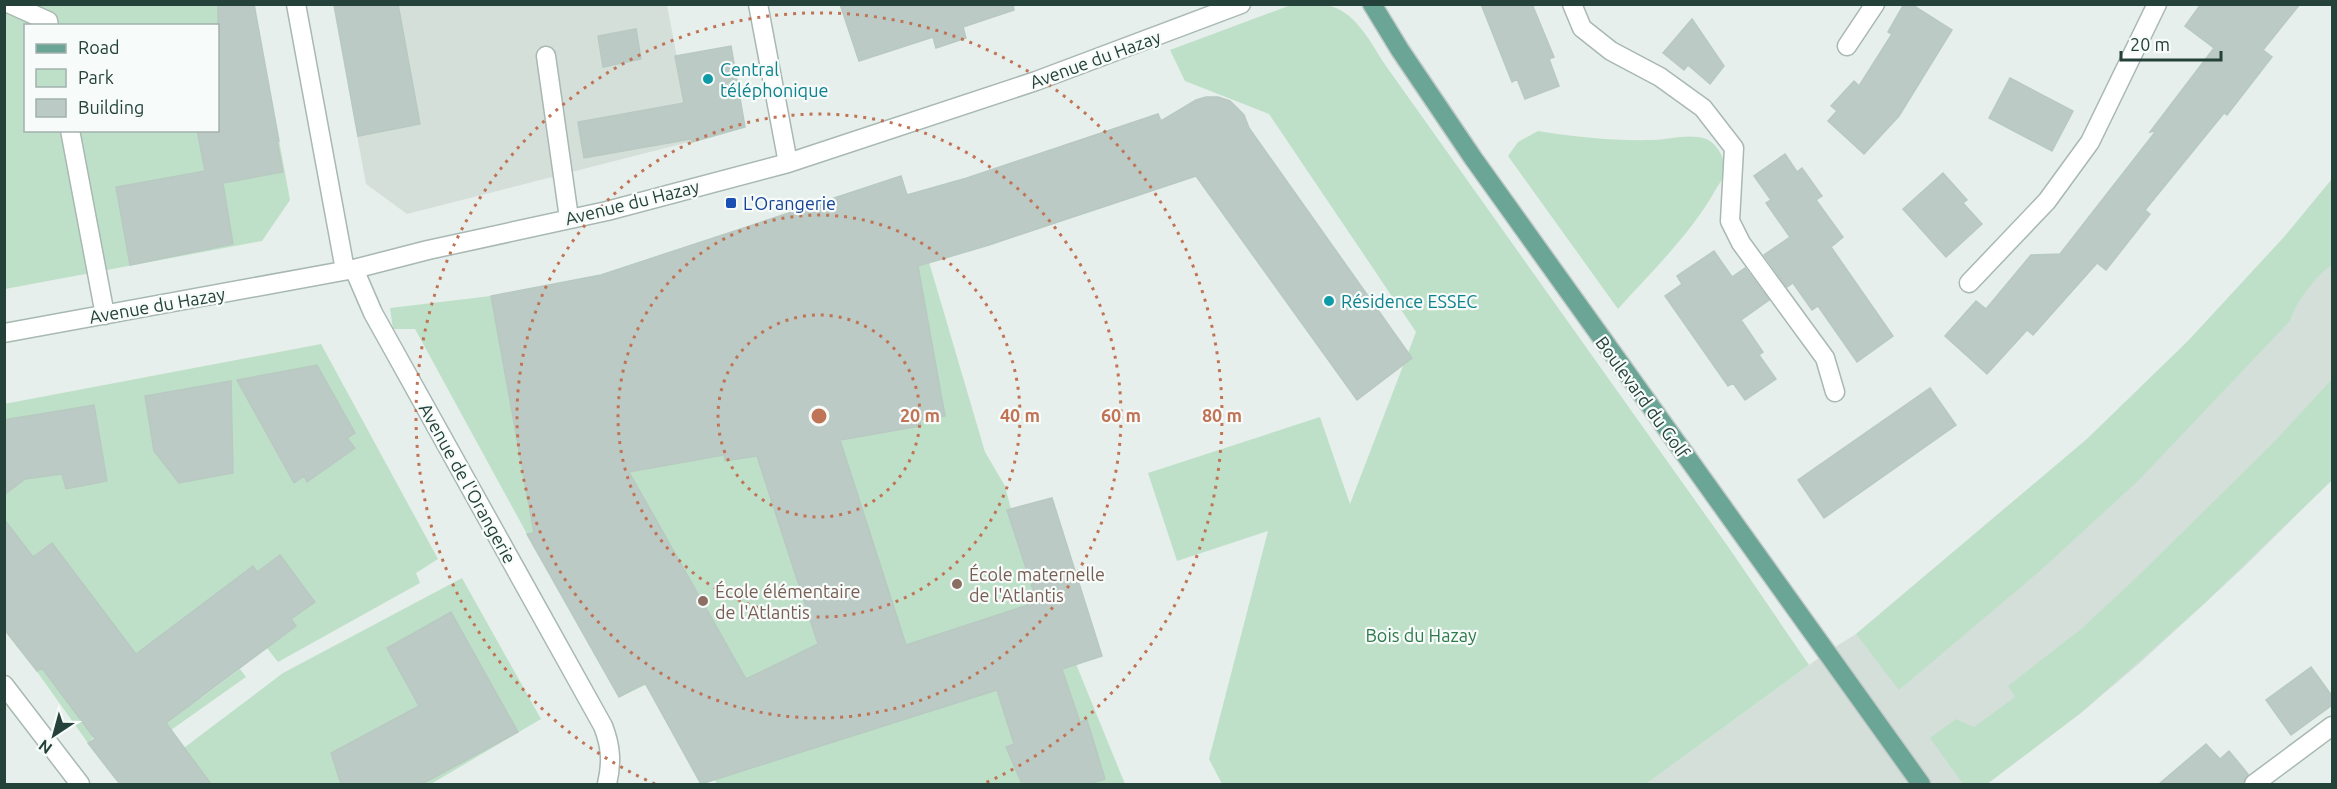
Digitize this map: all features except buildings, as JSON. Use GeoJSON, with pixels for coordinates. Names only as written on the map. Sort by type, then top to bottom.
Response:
{"type":"FeatureCollection","features":[{"type":"Feature","properties":{"kind":"main road","name":"Boulevard du Golf"},"geometry":{"type":"LineString","coordinates":[[1372,4],[1400,50],[1479,167],[1921,784]]}},
{"type":"Feature","properties":{"kind":"street"},"geometry":{"type":"LineString","coordinates":[[10,4],[48,21],[49,24]]}},
{"type":"Feature","properties":{"kind":"street","name":"Avenue de l'Orangerie"},"geometry":{"type":"LineString","coordinates":[[296,4],[350,270],[586,694],[608,739],[611,766],[607,784]]}},
{"type":"Feature","properties":{"kind":"street"},"geometry":{"type":"LineString","coordinates":[[758,4],[788,163]]}},
{"type":"Feature","properties":{"kind":"street","name":"Avenue du Hazay"},"geometry":{"type":"LineString","coordinates":[[4,333],[350,270],[428,250],[607,211],[788,163],[1036,81],[1241,4]]}},
{"type":"Feature","properties":{"kind":"street"},"geometry":{"type":"LineString","coordinates":[[1572,4],[1582,28],[1611,51],[1660,77],[1703,108],[1734,148],[1730,221],[1741,243],[1825,358],[1835,392]]}},
{"type":"Feature","properties":{"kind":"street"},"geometry":{"type":"LineString","coordinates":[[1847,46],[1875,4]]}},
{"type":"Feature","properties":{"kind":"street"},"geometry":{"type":"LineString","coordinates":[[1969,283],[2047,201],[2090,142],[2157,4]]}},
{"type":"Feature","properties":{"kind":"street"},"geometry":{"type":"LineString","coordinates":[[546,56],[569,218]]}},
{"type":"Feature","properties":{"kind":"street"},"geometry":{"type":"LineString","coordinates":[[69,132],[105,315]]}},
{"type":"Feature","properties":{"kind":"street"},"geometry":{"type":"LineString","coordinates":[[4,685],[80,784]]}},
{"type":"Feature","properties":{"kind":"street"},"geometry":{"type":"LineString","coordinates":[[2254,784],[2332,726]]}},
{"type":"Feature","properties":{"kind":"shaded area"},"geometry":{"type":"Polygon","coordinates":[[[333,5],[667,5],[693,141],[407,214],[366,184],[333,5]]]}},
{"type":"Feature","properties":{"kind":"shaded area"},"geometry":{"type":"Polygon","coordinates":[[[2332,179],[2332,480],[2246,565],[2140,663],[2082,712],[1987,784],[1646,784],[1827,652],[1856,634],[2087,439],[2188,341],[2285,236],[2332,179]]]}},
{"type":"Feature","properties":{"kind":"green space","name":"Bois du Hazay"},"geometry":{"type":"Polygon","coordinates":[[[1316,4],[1335,8],[1345,13],[1361,28],[1729,548],[1809,665],[1646,784],[1222,784],[1209,759],[1268,531],[1177,561],[1148,473],[1320,417],[1350,504],[1416,332],[1269,114],[1185,81],[1170,50],[1291,5],[1316,4]]]}},
{"type":"Feature","properties":{"kind":"green space"},"geometry":{"type":"Polygon","coordinates":[[[5,5],[254,5],[290,200],[262,241],[5,289],[5,5]]]}},
{"type":"Feature","properties":{"kind":"green space"},"geometry":{"type":"Polygon","coordinates":[[[1538,131],[1623,140],[1699,137],[1714,144],[1723,158],[1724,175],[1706,206],[1670,252],[1618,309],[1508,156],[1518,142],[1538,131]]]}},
{"type":"Feature","properties":{"kind":"green space"},"geometry":{"type":"Polygon","coordinates":[[[2332,179],[2332,265],[2307,290],[2290,321],[2139,480],[2041,570],[1899,690],[1856,634],[2087,439],[2188,341],[2285,236],[2332,179]]]}},
{"type":"Feature","properties":{"kind":"green space"},"geometry":{"type":"Polygon","coordinates":[[[929,262],[985,452],[1005,486],[1011,509],[1125,784],[717,784],[656,680],[620,697],[527,534],[415,329],[393,329],[390,308],[491,296],[534,533],[604,521],[605,477],[724,455],[726,461],[843,440],[842,434],[881,433],[920,426],[920,420],[944,416],[914,267],[929,262]]]}},
{"type":"Feature","properties":{"kind":"green space"},"geometry":{"type":"Polygon","coordinates":[[[321,344],[438,559],[416,573],[420,583],[278,662],[267,648],[296,626],[291,619],[314,602],[280,555],[257,572],[253,566],[88,743],[5,627],[4,404],[321,344]]]}},
{"type":"Feature","properties":{"kind":"green space"},"geometry":{"type":"Polygon","coordinates":[[[2332,379],[2332,480],[2204,604],[2082,712],[1987,784],[1963,784],[1930,738],[1956,719],[1974,727],[2015,697],[2008,686],[2081,629],[2136,578],[2275,441],[2332,379]]]}},
{"type":"Feature","properties":{"kind":"green space"},"geometry":{"type":"Polygon","coordinates":[[[462,578],[541,719],[431,784],[136,784],[283,673],[462,578]]]}},
{"type":"Feature","properties":{"kind":"green space"},"geometry":{"type":"Polygon","coordinates":[[[240,669],[246,677],[171,730],[162,718],[196,692],[201,698],[240,669]]]}},
{"type":"Feature","properties":{"kind":"place","name":"Central téléphonique"},"geometry":{"type":"Point","coordinates":[708,79]}},
{"type":"Feature","properties":{"kind":"place","name":"L'Orangerie"},"geometry":{"type":"Point","coordinates":[731,203]}},
{"type":"Feature","properties":{"kind":"place","name":"Résidence ESSEC"},"geometry":{"type":"Point","coordinates":[1329,301]}},
{"type":"Feature","properties":{"kind":"place","name":"École maternelle de l'Atlantis"},"geometry":{"type":"Point","coordinates":[957,584]}},
{"type":"Feature","properties":{"kind":"place","name":"École élémentaire de l'Atlantis"},"geometry":{"type":"Point","coordinates":[703,601]}}]}
